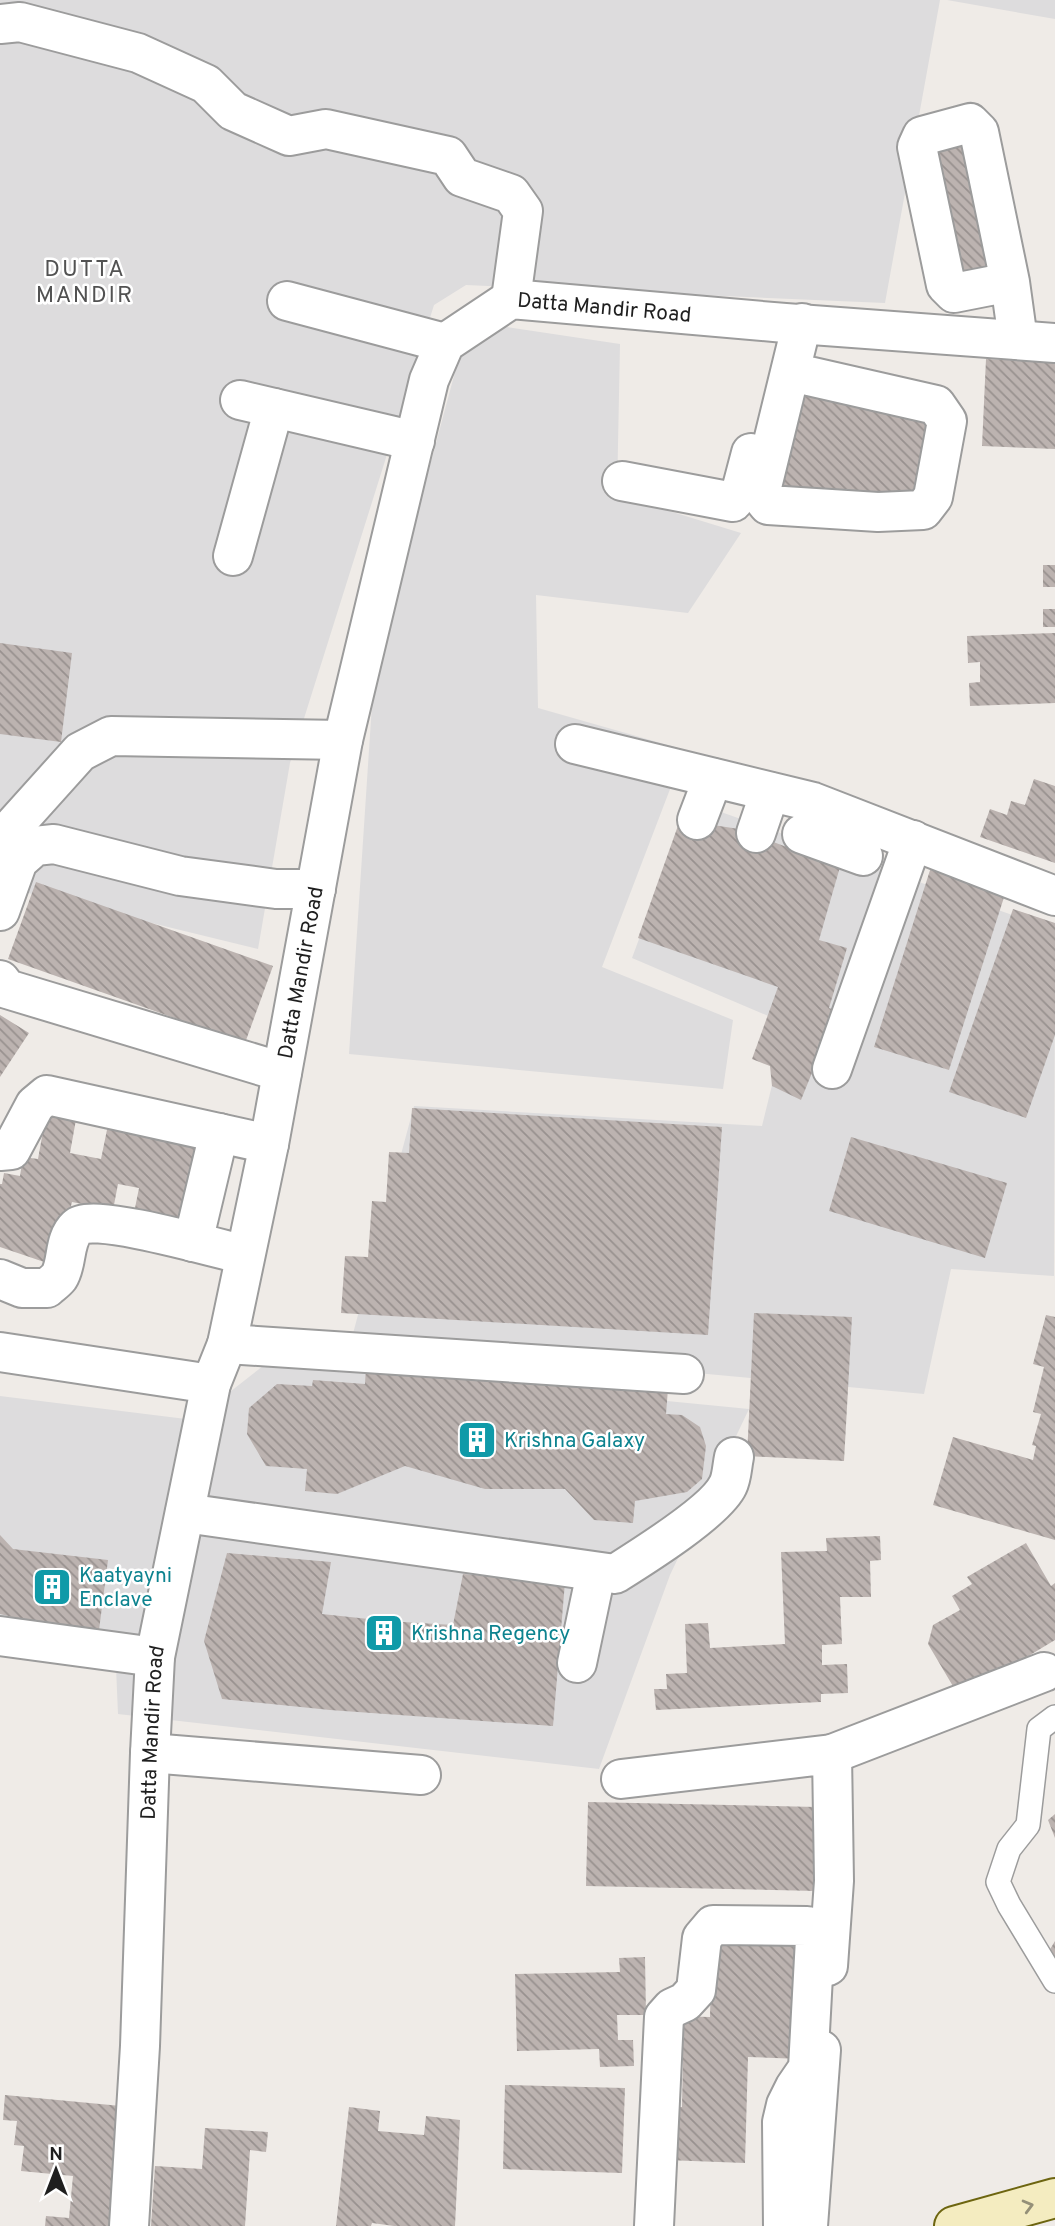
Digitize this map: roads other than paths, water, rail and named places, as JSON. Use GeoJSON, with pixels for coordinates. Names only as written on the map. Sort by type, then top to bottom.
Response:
{"type":"FeatureCollection","features":[{"type":"Feature","properties":{"kind":"main road"},"geometry":{"type":"LineString","coordinates":[[954,2226],[1055,2198]]}},
{"type":"Feature","properties":{"kind":"street"},"geometry":{"type":"LineString","coordinates":[[0,24],[20,22],[138,53],[206,84],[233,111],[289,136],[326,129],[448,156],[462,177],[511,194],[523,211],[511,299]]}},
{"type":"Feature","properties":{"kind":"street"},"geometry":{"type":"LineString","coordinates":[[1010,282],[1037,341]]}},
{"type":"Feature","properties":{"kind":"street","name":"Datta Mandir Road"},"geometry":{"type":"LineString","coordinates":[[129,2226],[141,2046],[155,1657],[211,1384],[227,1345],[269,1144],[343,740],[429,380],[446,343],[511,299],[1037,341]]}},
{"type":"Feature","properties":{"kind":"street"},"geometry":{"type":"LineString","coordinates":[[287,301],[446,343]]}},
{"type":"Feature","properties":{"kind":"street"},"geometry":{"type":"LineString","coordinates":[[791,372],[936,405],[947,421],[933,497],[923,510],[878,512],[768,505],[760,495],[791,372],[794,323]]}},
{"type":"Feature","properties":{"kind":"street"},"geometry":{"type":"LineString","coordinates":[[622,481],[733,502],[741,491],[794,323]]}},
{"type":"Feature","properties":{"kind":"street"},"geometry":{"type":"LineString","coordinates":[[233,556],[257,404],[415,441]]}},
{"type":"Feature","properties":{"kind":"street"},"geometry":{"type":"LineString","coordinates":[[0,841],[80,752],[111,736],[343,740]]}},
{"type":"Feature","properties":{"kind":"street"},"geometry":{"type":"LineString","coordinates":[[575,744],[770,792],[804,828],[866,849],[913,841],[1055,896]]}},
{"type":"Feature","properties":{"kind":"street"},"geometry":{"type":"LineString","coordinates":[[697,820],[713,778]]}},
{"type":"Feature","properties":{"kind":"street"},"geometry":{"type":"LineString","coordinates":[[756,833],[770,792]]}},
{"type":"Feature","properties":{"kind":"street"},"geometry":{"type":"LineString","coordinates":[[832,1069],[913,841]]}},
{"type":"Feature","properties":{"kind":"street"},"geometry":{"type":"LineString","coordinates":[[0,911],[18,861],[35,846],[54,844],[180,876],[276,889],[316,889]]}},
{"type":"Feature","properties":{"kind":"street"},"geometry":{"type":"LineString","coordinates":[[0,980],[7,989],[282,1072]]}},
{"type":"Feature","properties":{"kind":"street"},"geometry":{"type":"LineString","coordinates":[[0,1151],[11,1150],[35,1105],[47,1095],[269,1144]]}},
{"type":"Feature","properties":{"kind":"street"},"geometry":{"type":"LineString","coordinates":[[192,1242],[219,1133]]}},
{"type":"Feature","properties":{"kind":"street"},"geometry":{"type":"LineString","coordinates":[[0,1279],[22,1288],[47,1288],[59,1277],[71,1233],[79,1224],[88,1222],[124,1226],[245,1255]]}},
{"type":"Feature","properties":{"kind":"street"},"geometry":{"type":"LineString","coordinates":[[227,1345],[684,1374]]}},
{"type":"Feature","properties":{"kind":"street"},"geometry":{"type":"LineString","coordinates":[[0,1352],[211,1384]]}},
{"type":"Feature","properties":{"kind":"street"},"geometry":{"type":"LineString","coordinates":[[184,1513],[615,1574],[713,1505],[729,1484],[734,1457]]}},
{"type":"Feature","properties":{"kind":"street"},"geometry":{"type":"LineString","coordinates":[[577,1663],[596,1573]]}},
{"type":"Feature","properties":{"kind":"street"},"geometry":{"type":"LineString","coordinates":[[0,1636],[155,1657]]}},
{"type":"Feature","properties":{"kind":"street"},"geometry":{"type":"LineString","coordinates":[[621,1779],[832,1754],[1044,1672]]}},
{"type":"Feature","properties":{"kind":"street"},"geometry":{"type":"LineString","coordinates":[[150,1753],[421,1775]]}},
{"type":"Feature","properties":{"kind":"street"},"geometry":{"type":"LineString","coordinates":[[808,2226],[834,1881],[832,1754]]}},
{"type":"Feature","properties":{"kind":"street"},"geometry":{"type":"LineString","coordinates":[[653,2226],[664,2017],[696,1990],[702,1938],[713,1926],[807,1926],[815,1939],[808,2068],[786,2105],[782,2122],[783,2226]]}},
{"type":"Feature","properties":{"kind":"lane"},"geometry":{"type":"LineString","coordinates":[[1055,1717],[1039,1728],[1028,1825],[1009,1849],[998,1882],[1055,1981]]}},
{"type":"Feature","properties":{"kind":"place","name":"Krishna Galaxy"},"geometry":{"type":"Point","coordinates":[477,1440]}},
{"type":"Feature","properties":{"kind":"place","name":"Kaatyayni Enclave"},"geometry":{"type":"Point","coordinates":[52,1587]}},
{"type":"Feature","properties":{"kind":"place","name":"Krishna Regency"},"geometry":{"type":"Point","coordinates":[384,1633]}},
{"type":"Feature","properties":{"kind":"district","name":"DUTTA MANDIR"},"geometry":{"type":"Point","coordinates":[85,281]}}]}
